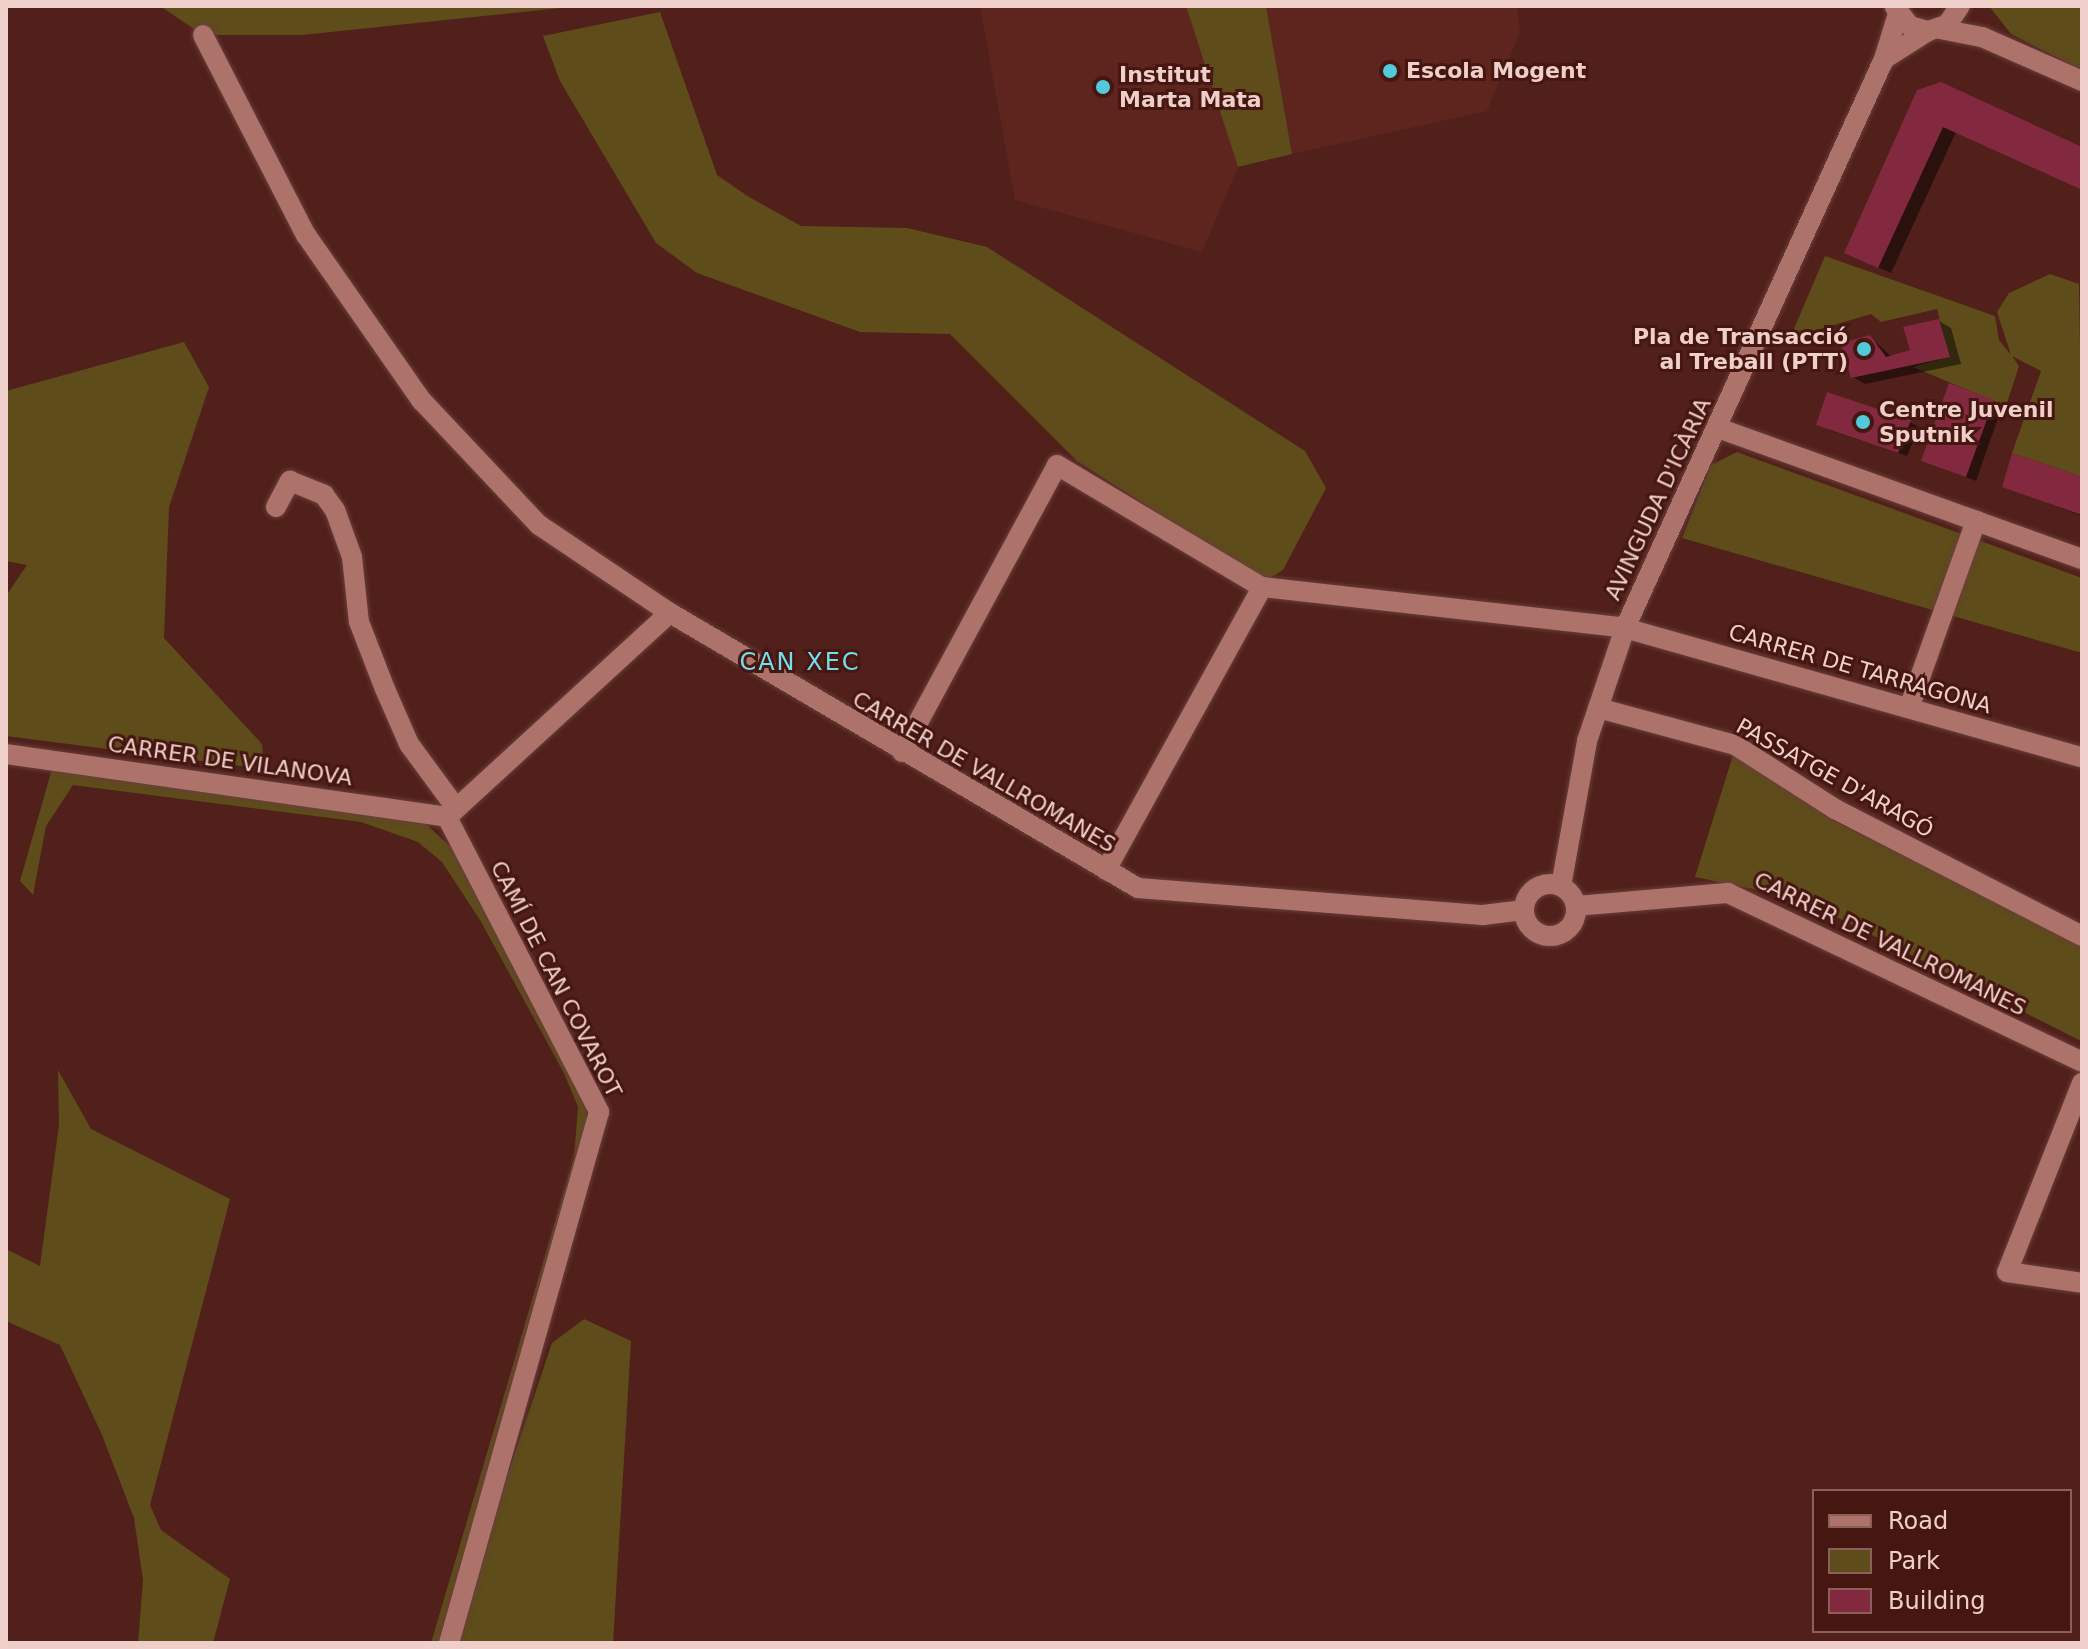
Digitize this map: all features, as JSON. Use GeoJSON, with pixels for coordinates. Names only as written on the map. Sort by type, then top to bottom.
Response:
{"type":"FeatureCollection","features":[{"type":"Feature","properties":{"kind":"street"},"geometry":{"type":"LineString","coordinates":[[1884,59],[1934,30],[1962,6],[1982,37]]}},
{"type":"Feature","properties":{"kind":"street"},"geometry":{"type":"LineString","coordinates":[[1896,10],[1934,30],[1982,37],[2082,81]]}},
{"type":"Feature","properties":{"kind":"street","name":"AVINGUDA D'ICÀRIA"},"geometry":{"type":"LineString","coordinates":[[1561,886],[1598,708],[1625,628],[1884,59],[1896,10]]}},
{"type":"Feature","properties":{"kind":"street","name":"CARRER DE VALLROMANES"},"geometry":{"type":"LineString","coordinates":[[203,35],[306,235],[422,401],[539,525],[670,613],[1138,888],[1483,915],[1523,910]]}},
{"type":"Feature","properties":{"kind":"street"},"geometry":{"type":"LineString","coordinates":[[1718,428],[2082,559]]}},
{"type":"Feature","properties":{"kind":"street"},"geometry":{"type":"LineString","coordinates":[[902,752],[1057,465],[1262,587],[1106,870]]}},
{"type":"Feature","properties":{"kind":"street","name":"CAMÍ DE CAN COVAROT"},"geometry":{"type":"LineString","coordinates":[[276,507],[290,481],[324,495],[335,510],[352,557],[359,622],[389,701],[409,744],[451,812],[599,1112],[449,1643]]}},
{"type":"Feature","properties":{"kind":"street"},"geometry":{"type":"LineString","coordinates":[[1909,708],[1976,521]]}},
{"type":"Feature","properties":{"kind":"street","name":"CARRER DE TARRAGONA"},"geometry":{"type":"LineString","coordinates":[[1262,587],[1625,628],[2082,757]]}},
{"type":"Feature","properties":{"kind":"street"},"geometry":{"type":"LineString","coordinates":[[451,812],[670,613]]}},
{"type":"Feature","properties":{"kind":"street","name":"PASSATGE D'ARAGÓ"},"geometry":{"type":"LineString","coordinates":[[1598,708],[1735,745],[1835,809],[2082,936]]}},
{"type":"Feature","properties":{"kind":"street","name":"CARRER DE VILANOVA"},"geometry":{"type":"LineString","coordinates":[[6,754],[451,812]]}},
{"type":"Feature","properties":{"kind":"street"},"geometry":{"type":"LineString","coordinates":[[1561,886],[1576,906],[1568,930],[1552,937],[1528,926],[1523,910],[1536,888],[1561,886]]}},
{"type":"Feature","properties":{"kind":"street","name":"CARRER DE VALLROMANES"},"geometry":{"type":"LineString","coordinates":[[1576,906],[1728,893],[2082,1062]]}},
{"type":"Feature","properties":{"kind":"street"},"geometry":{"type":"LineString","coordinates":[[2082,1083],[2007,1272],[2082,1283]]}},
{"type":"Feature","properties":{"kind":"shaded area","name":"Institut Marta Mata"},"geometry":{"type":"Polygon","coordinates":[[[980,6],[1186,6],[1238,167],[1202,252],[1015,200],[980,6]]]}},
{"type":"Feature","properties":{"kind":"shaded area","name":"Escola Mogent"},"geometry":{"type":"Polygon","coordinates":[[[1266,6],[1517,6],[1520,32],[1487,111],[1292,154],[1266,6]]]}},
{"type":"Feature","properties":{"kind":"green space"},"geometry":{"type":"Polygon","coordinates":[[[160,6],[580,6],[302,35],[203,35],[160,6]]]}},
{"type":"Feature","properties":{"kind":"green space"},"geometry":{"type":"Polygon","coordinates":[[[1186,6],[1266,6],[1292,154],[1238,167],[1186,6]]]}},
{"type":"Feature","properties":{"kind":"green space"},"geometry":{"type":"Polygon","coordinates":[[[1989,6],[2082,6],[2082,70],[2011,34],[1989,6]]]}},
{"type":"Feature","properties":{"kind":"green space"},"geometry":{"type":"Polygon","coordinates":[[[660,12],[717,175],[749,197],[801,226],[907,228],[987,247],[1305,451],[1326,488],[1283,570],[1265,581],[1077,461],[950,334],[860,332],[697,273],[656,243],[560,81],[543,36],[660,12]]]}},
{"type":"Feature","properties":{"kind":"green space"},"geometry":{"type":"Polygon","coordinates":[[[1825,256],[1995,316],[1999,340],[2011,355],[1997,312],[2009,293],[2050,274],[2079,284],[2082,477],[2012,453],[2041,371],[2012,356],[2019,366],[2006,406],[1913,367],[1949,357],[1937,309],[1881,322],[1871,314],[1790,338],[1825,256]]]}},
{"type":"Feature","properties":{"kind":"green space"},"geometry":{"type":"Polygon","coordinates":[[[184,342],[209,387],[169,507],[164,638],[262,744],[264,769],[6,736],[6,596],[27,565],[6,561],[6,391],[184,342]]]}},
{"type":"Feature","properties":{"kind":"green space"},"geometry":{"type":"Polygon","coordinates":[[[1737,452],[2082,578],[2082,653],[1682,538],[1711,465],[1737,452]]]}},
{"type":"Feature","properties":{"kind":"green space"},"geometry":{"type":"Polygon","coordinates":[[[1734,752],[1825,804],[1832,820],[2082,944],[2081,1041],[1801,899],[1695,877],[1734,752]]]}},
{"type":"Feature","properties":{"kind":"green space"},"geometry":{"type":"Polygon","coordinates":[[[52,769],[426,824],[452,848],[586,1105],[587,1141],[441,1643],[431,1643],[574,1158],[578,1107],[564,1073],[480,920],[442,862],[418,842],[361,822],[73,785],[46,826],[33,895],[20,881],[52,769]]]}},
{"type":"Feature","properties":{"kind":"green space"},"geometry":{"type":"Polygon","coordinates":[[[58,1070],[91,1129],[230,1199],[150,1505],[161,1530],[230,1579],[213,1643],[138,1643],[143,1580],[134,1518],[102,1435],[60,1345],[6,1321],[6,1249],[40,1266],[59,1125],[58,1070]]]}},
{"type":"Feature","properties":{"kind":"green space"},"geometry":{"type":"Polygon","coordinates":[[[584,1319],[631,1341],[613,1643],[451,1643],[552,1343],[584,1319]]]}},
{"type":"Feature","properties":{"kind":"building"},"geometry":{"type":"Polygon","coordinates":[[[1941,82],[2082,147],[2082,190],[1943,127],[1878,268],[1844,253],[1917,90],[1941,82]]]}},
{"type":"Feature","properties":{"kind":"building","name":"Pla de Transacció al Treball (PTT)"},"geometry":{"type":"Polygon","coordinates":[[[1939,319],[1950,357],[1851,378],[1841,343],[1870,335],[1886,357],[1910,350],[1903,327],[1939,319]]]}},
{"type":"Feature","properties":{"kind":"building"},"geometry":{"type":"Polygon","coordinates":[[[1949,383],[1994,400],[1966,477],[1921,461],[1949,383]]]}},
{"type":"Feature","properties":{"kind":"building","name":"Centre Juvenil Sputnik"},"geometry":{"type":"Polygon","coordinates":[[[1827,392],[1911,420],[1898,453],[1816,425],[1827,392]]]}},
{"type":"Feature","properties":{"kind":"building"},"geometry":{"type":"Polygon","coordinates":[[[2012,453],[2082,477],[2082,515],[2002,487],[2012,453]]]}},
{"type":"Feature","properties":{"kind":"place","name":"Escola Mogent"},"geometry":{"type":"Point","coordinates":[1390,71]}},
{"type":"Feature","properties":{"kind":"place","name":"Institut Marta Mata"},"geometry":{"type":"Point","coordinates":[1103,87]}},
{"type":"Feature","properties":{"kind":"place","name":"Pla de Transacció al Treball (PTT)"},"geometry":{"type":"Point","coordinates":[1864,349]}},
{"type":"Feature","properties":{"kind":"place","name":"Centre Juvenil Sputnik"},"geometry":{"type":"Point","coordinates":[1863,422]}},
{"type":"Feature","properties":{"kind":"district","name":"CAN XEC"},"geometry":{"type":"Point","coordinates":[800,663]}}]}
